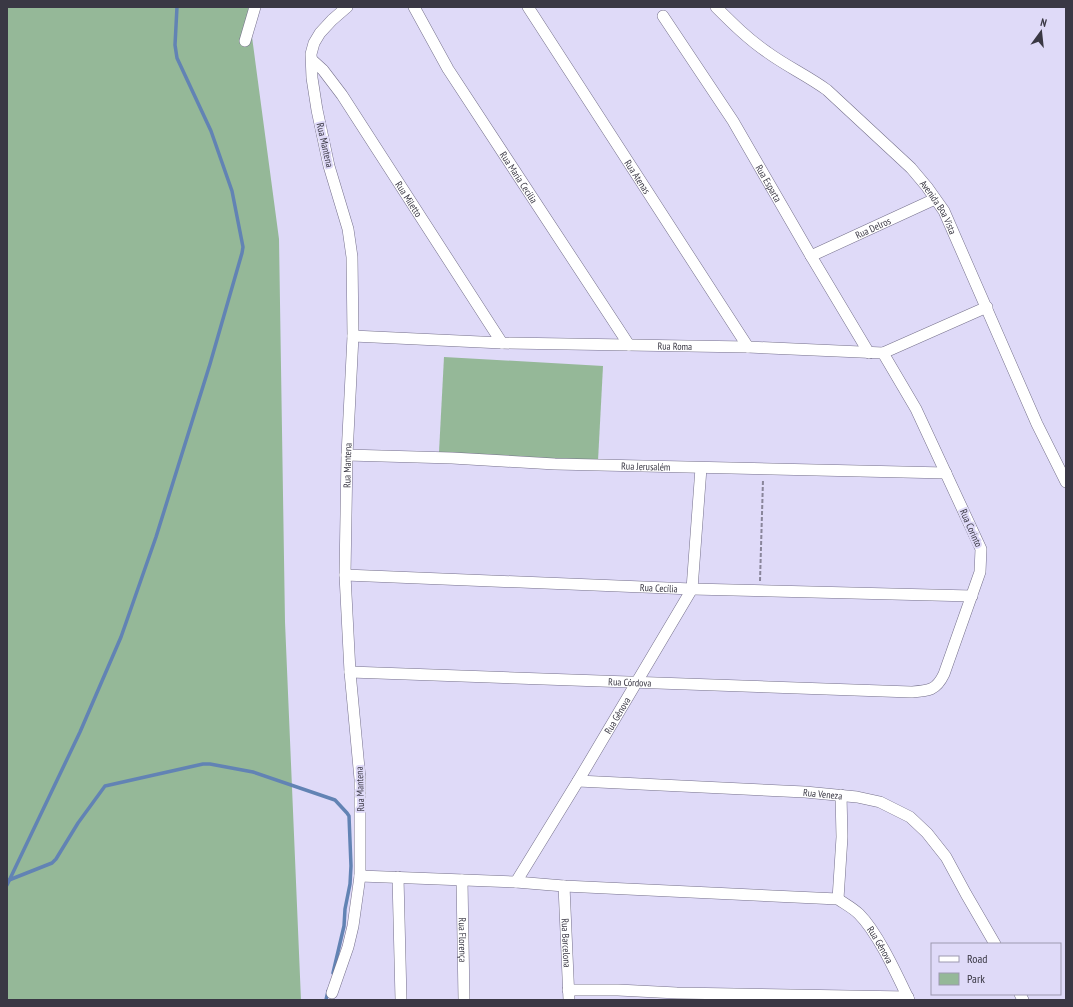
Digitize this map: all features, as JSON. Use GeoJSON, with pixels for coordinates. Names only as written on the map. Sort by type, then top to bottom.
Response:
{"type":"FeatureCollection","features":[{"type":"Feature","properties":{"kind":"street"},"geometry":{"type":"LineString","coordinates":[[245,41],[255,7]]}},
{"type":"Feature","properties":{"kind":"street"},"geometry":{"type":"LineString","coordinates":[[312,60],[312,49],[318,36],[332,20],[347,7]]}},
{"type":"Feature","properties":{"kind":"street","name":"Rua Maria Cecília"},"geometry":{"type":"LineString","coordinates":[[414,7],[448,68],[629,345]]}},
{"type":"Feature","properties":{"kind":"street","name":"Rua Atenas"},"geometry":{"type":"LineString","coordinates":[[528,7],[748,347]]}},
{"type":"Feature","properties":{"kind":"street","name":"Avenida Boa Vista"},"geometry":{"type":"LineString","coordinates":[[716,7],[745,35],[765,51],[827,90],[911,168],[927,187],[944,211],[987,306],[1037,424],[1066,482]]}},
{"type":"Feature","properties":{"kind":"street","name":"Rua Esparta"},"geometry":{"type":"LineString","coordinates":[[662,16],[733,121],[869,353]]}},
{"type":"Feature","properties":{"kind":"street","name":"Rua Mantena"},"geometry":{"type":"LineString","coordinates":[[312,60],[312,78],[316,110],[329,166],[350,239],[352,257],[353,336],[347,455],[345,575],[350,672],[360,779],[360,876],[353,926],[348,947],[332,993]]}},
{"type":"Feature","properties":{"kind":"street","name":"Rua Miletto"},"geometry":{"type":"LineString","coordinates":[[312,60],[323,70],[342,95],[502,343]]}},
{"type":"Feature","properties":{"kind":"street","name":"Rua Delros"},"geometry":{"type":"LineString","coordinates":[[811,256],[935,199]]}},
{"type":"Feature","properties":{"kind":"street","name":"Rua Roma"},"geometry":{"type":"LineString","coordinates":[[353,336],[502,343],[748,347],[883,353],[987,306]]}},
{"type":"Feature","properties":{"kind":"street","name":"Rua Corinto"},"geometry":{"type":"LineString","coordinates":[[883,353],[916,409],[981,549],[980,572],[942,679],[933,689],[911,692]]}},
{"type":"Feature","properties":{"kind":"street","name":"Rua Jerusalém"},"geometry":{"type":"LineString","coordinates":[[347,455],[452,458],[562,464],[946,473]]}},
{"type":"Feature","properties":{"kind":"street","name":"Rua Gênova"},"geometry":{"type":"LineString","coordinates":[[516,882],[692,589],[701,468]]}},
{"type":"Feature","properties":{"kind":"street","name":"Rua Cecília"},"geometry":{"type":"LineString","coordinates":[[345,575],[692,589],[972,596]]}},
{"type":"Feature","properties":{"kind":"street","name":"Rua Córdova"},"geometry":{"type":"LineString","coordinates":[[350,672],[636,684],[911,692]]}},
{"type":"Feature","properties":{"kind":"street","name":"Rua Veneza"},"geometry":{"type":"LineString","coordinates":[[578,781],[840,795],[857,797],[886,805],[910,817],[927,832],[946,857],[994,943]]}},
{"type":"Feature","properties":{"kind":"street"},"geometry":{"type":"LineString","coordinates":[[360,876],[516,882],[564,886],[838,899],[842,837],[840,795]]}},
{"type":"Feature","properties":{"kind":"street"},"geometry":{"type":"LineString","coordinates":[[398,877],[401,1000]]}},
{"type":"Feature","properties":{"kind":"street","name":"Rua Florença"},"geometry":{"type":"LineString","coordinates":[[462,880],[464,1000]]}},
{"type":"Feature","properties":{"kind":"street","name":"Rua Barcelona"},"geometry":{"type":"LineString","coordinates":[[564,886],[568,995]]}},
{"type":"Feature","properties":{"kind":"street","name":"Rua Gênova"},"geometry":{"type":"LineString","coordinates":[[838,899],[859,914],[868,924],[889,959],[909,999]]}},
{"type":"Feature","properties":{"kind":"street"},"geometry":{"type":"LineString","coordinates":[[568,995],[618,990],[909,999]]}},
{"type":"Feature","properties":{"kind":"path"},"geometry":{"type":"LineString","coordinates":[[760,590],[764,469]]}},
{"type":"Feature","properties":{"kind":"green space"},"geometry":{"type":"Polygon","coordinates":[[[7,7],[248,7],[279,239],[285,622],[301,1000],[7,1000],[7,7]]]}},
{"type":"Feature","properties":{"kind":"green space"},"geometry":{"type":"Polygon","coordinates":[[[444,357],[603,366],[598,461],[439,452],[444,357]]]}},
{"type":"Feature","properties":{"kind":"waterway"},"geometry":{"type":"LineString","coordinates":[[7,885],[80,732],[121,637],[156,537],[210,364],[242,253],[243,247],[232,191],[211,131],[177,58],[175,45],[177,7]]}},
{"type":"Feature","properties":{"kind":"waterway"},"geometry":{"type":"LineString","coordinates":[[9,880],[52,863],[78,823],[105,786],[203,764],[253,772],[335,800],[349,816],[351,866],[350,884],[345,909],[344,926],[333,973]]}},
{"type":"Feature","properties":{"kind":"waterway"},"geometry":{"type":"LineString","coordinates":[[326,1000],[328,991]]}}]}
